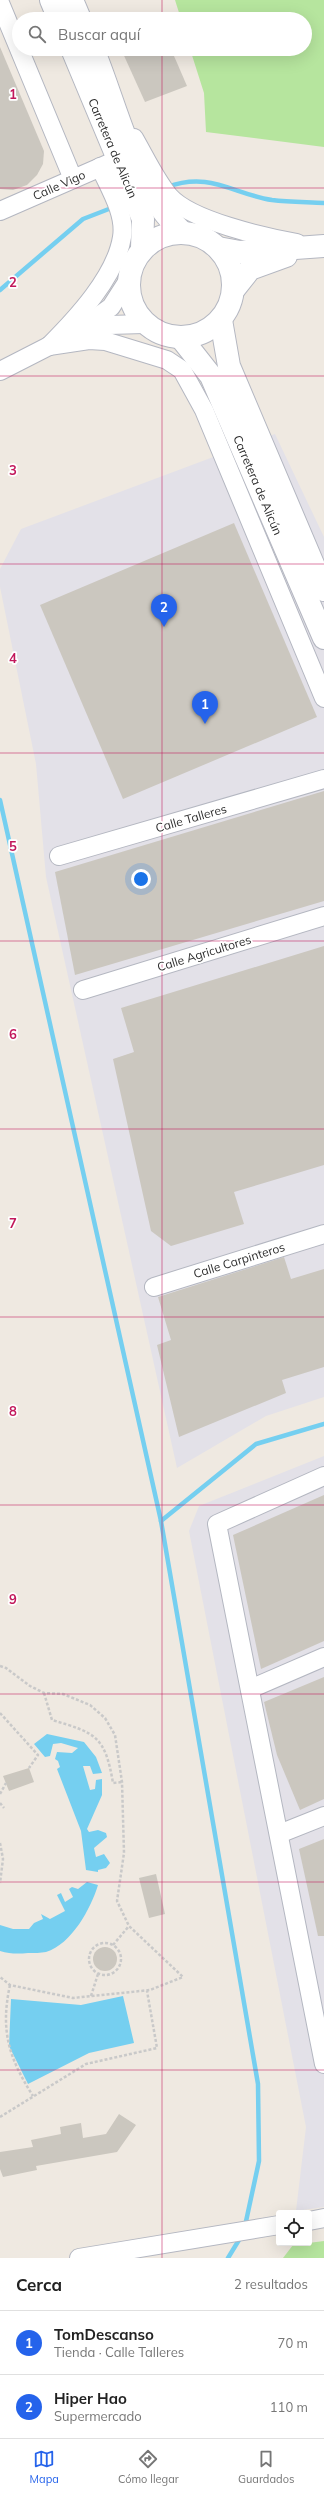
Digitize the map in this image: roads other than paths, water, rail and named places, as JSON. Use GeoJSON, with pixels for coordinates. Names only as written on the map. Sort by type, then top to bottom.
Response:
{"type":"FeatureCollection","features":[{"type":"Feature","properties":{"kind":"main road"},"geometry":{"type":"LineString","coordinates":[[51,0],[56,12]]}},
{"type":"Feature","properties":{"kind":"main road"},"geometry":{"type":"LineString","coordinates":[[72,0],[77,12]]}},
{"type":"Feature","properties":{"kind":"main road","name":"Carretera de Alicún"},"geometry":{"type":"LineString","coordinates":[[75,56],[143,219],[142,248]]}},
{"type":"Feature","properties":{"kind":"main road","name":"Carretera de Alicún"},"geometry":{"type":"LineString","coordinates":[[96,56],[113,101],[121,165],[153,199],[172,211],[182,232]]}},
{"type":"Feature","properties":{"kind":"main road"},"geometry":{"type":"LineString","coordinates":[[182,232],[201,238],[218,248],[240,252],[320,246],[250,269],[235,288],[230,308],[221,320],[203,332],[181,338],[156,332],[144,324],[132,306],[129,294],[129,279],[133,261],[142,248],[166,235],[182,232]]}},
{"type":"Feature","properties":{"kind":"main road"},"geometry":{"type":"LineString","coordinates":[[218,248],[230,265],[235,288]]}},
{"type":"Feature","properties":{"kind":"main road","name":"Carretera de Alicún"},"geometry":{"type":"LineString","coordinates":[[221,320],[228,366],[324,590]]}},
{"type":"Feature","properties":{"kind":"main road","name":"Carretera de Alicún"},"geometry":{"type":"LineString","coordinates":[[181,338],[211,376],[324,638]]}},
{"type":"Feature","properties":{"kind":"street"},"geometry":{"type":"LineString","coordinates":[[0,3],[12,32]]}},
{"type":"Feature","properties":{"kind":"street"},"geometry":{"type":"LineString","coordinates":[[22,56],[73,179]]}},
{"type":"Feature","properties":{"kind":"street"},"geometry":{"type":"LineString","coordinates":[[50,346],[86,308],[110,268],[123,236],[120,213],[121,165]]}},
{"type":"Feature","properties":{"kind":"street","name":"Calle Vigo"},"geometry":{"type":"LineString","coordinates":[[0,211],[73,179],[121,165]]}},
{"type":"Feature","properties":{"kind":"street"},"geometry":{"type":"LineString","coordinates":[[172,211],[249,233],[320,246]]}},
{"type":"Feature","properties":{"kind":"street"},"geometry":{"type":"LineString","coordinates":[[0,370],[50,346],[96,321],[118,299],[129,279]]}},
{"type":"Feature","properties":{"kind":"street"},"geometry":{"type":"LineString","coordinates":[[50,346],[109,324],[144,324]]}},
{"type":"Feature","properties":{"kind":"street"},"geometry":{"type":"LineString","coordinates":[[50,346],[89,340],[105,341],[167,360],[182,370],[204,410],[324,698]]}},
{"type":"Feature","properties":{"kind":"street","name":"Calle Talleres"},"geometry":{"type":"LineString","coordinates":[[59,856],[324,779]]}},
{"type":"Feature","properties":{"kind":"street","name":"Calle Agricultores"},"geometry":{"type":"LineString","coordinates":[[83,990],[324,916]]}},
{"type":"Feature","properties":{"kind":"street","name":"Calle Carpinteros"},"geometry":{"type":"LineString","coordinates":[[154,1287],[324,1234]]}},
{"type":"Feature","properties":{"kind":"street"},"geometry":{"type":"LineString","coordinates":[[324,1476],[217,1524],[324,2064]]}},
{"type":"Feature","properties":{"kind":"street"},"geometry":{"type":"LineString","coordinates":[[250,1689],[324,1657]]}},
{"type":"Feature","properties":{"kind":"street"},"geometry":{"type":"LineString","coordinates":[[279,1834],[324,1816]]}},
{"type":"Feature","properties":{"kind":"street"},"geometry":{"type":"LineString","coordinates":[[312,2220],[324,2218]]}},
{"type":"Feature","properties":{"kind":"street"},"geometry":{"type":"LineString","coordinates":[[79,2258],[276,2225]]}},
{"type":"Feature","properties":{"kind":"water"},"geometry":{"type":"Polygon","coordinates":[[[47,1734],[84,1742],[96,1757],[102,1773],[93,1774],[90,1766],[83,1766],[90,1790],[95,1789],[96,1780],[102,1779],[102,1795],[87,1829],[89,1832],[98,1830],[106,1833],[107,1837],[94,1848],[96,1857],[104,1854],[110,1863],[106,1868],[98,1870],[98,1872],[86,1870],[81,1831],[57,1769],[60,1767],[58,1761],[55,1759],[57,1752],[72,1753],[78,1748],[61,1743],[53,1744],[50,1756],[45,1757],[34,1744],[47,1734]]]}},
{"type":"Feature","properties":{"kind":"water"},"geometry":{"type":"Polygon","coordinates":[[[87,1882],[98,1885],[95,1894],[79,1924],[64,1941],[55,1948],[46,1952],[14,1954],[0,1951],[0,1925],[13,1929],[29,1929],[34,1923],[43,1919],[41,1914],[50,1919],[65,1911],[57,1895],[61,1893],[65,1902],[73,1897],[69,1889],[72,1887],[78,1889],[87,1882]]]}},
{"type":"Feature","properties":{"kind":"water"},"geometry":{"type":"Polygon","coordinates":[[[123,1996],[134,2043],[89,2053],[28,2084],[9,2046],[11,1999],[81,2005],[123,1996]]]}},
{"type":"Feature","properties":{"kind":"waterway"},"geometry":{"type":"LineString","coordinates":[[167,187],[196,181],[209,182],[272,200],[324,203]]}},
{"type":"Feature","properties":{"kind":"waterway"},"geometry":{"type":"LineString","coordinates":[[0,290],[83,219],[114,207]]}},
{"type":"Feature","properties":{"kind":"waterway"},"geometry":{"type":"LineString","coordinates":[[0,800],[161,1521],[258,2084],[259,2161],[245,2226]]}},
{"type":"Feature","properties":{"kind":"waterway"},"geometry":{"type":"LineString","coordinates":[[161,1521],[256,1444],[324,1424]]}},
{"type":"Feature","properties":{"kind":"waterway"},"geometry":{"type":"LineString","coordinates":[[228,2258],[242,2235]]}},
{"type":"Feature","properties":{"kind":"place","name":"Hiper Hao"},"geometry":{"type":"Point","coordinates":[164,627]}},
{"type":"Feature","properties":{"kind":"place","name":"TomDescanso"},"geometry":{"type":"Point","coordinates":[205,724]}}]}
